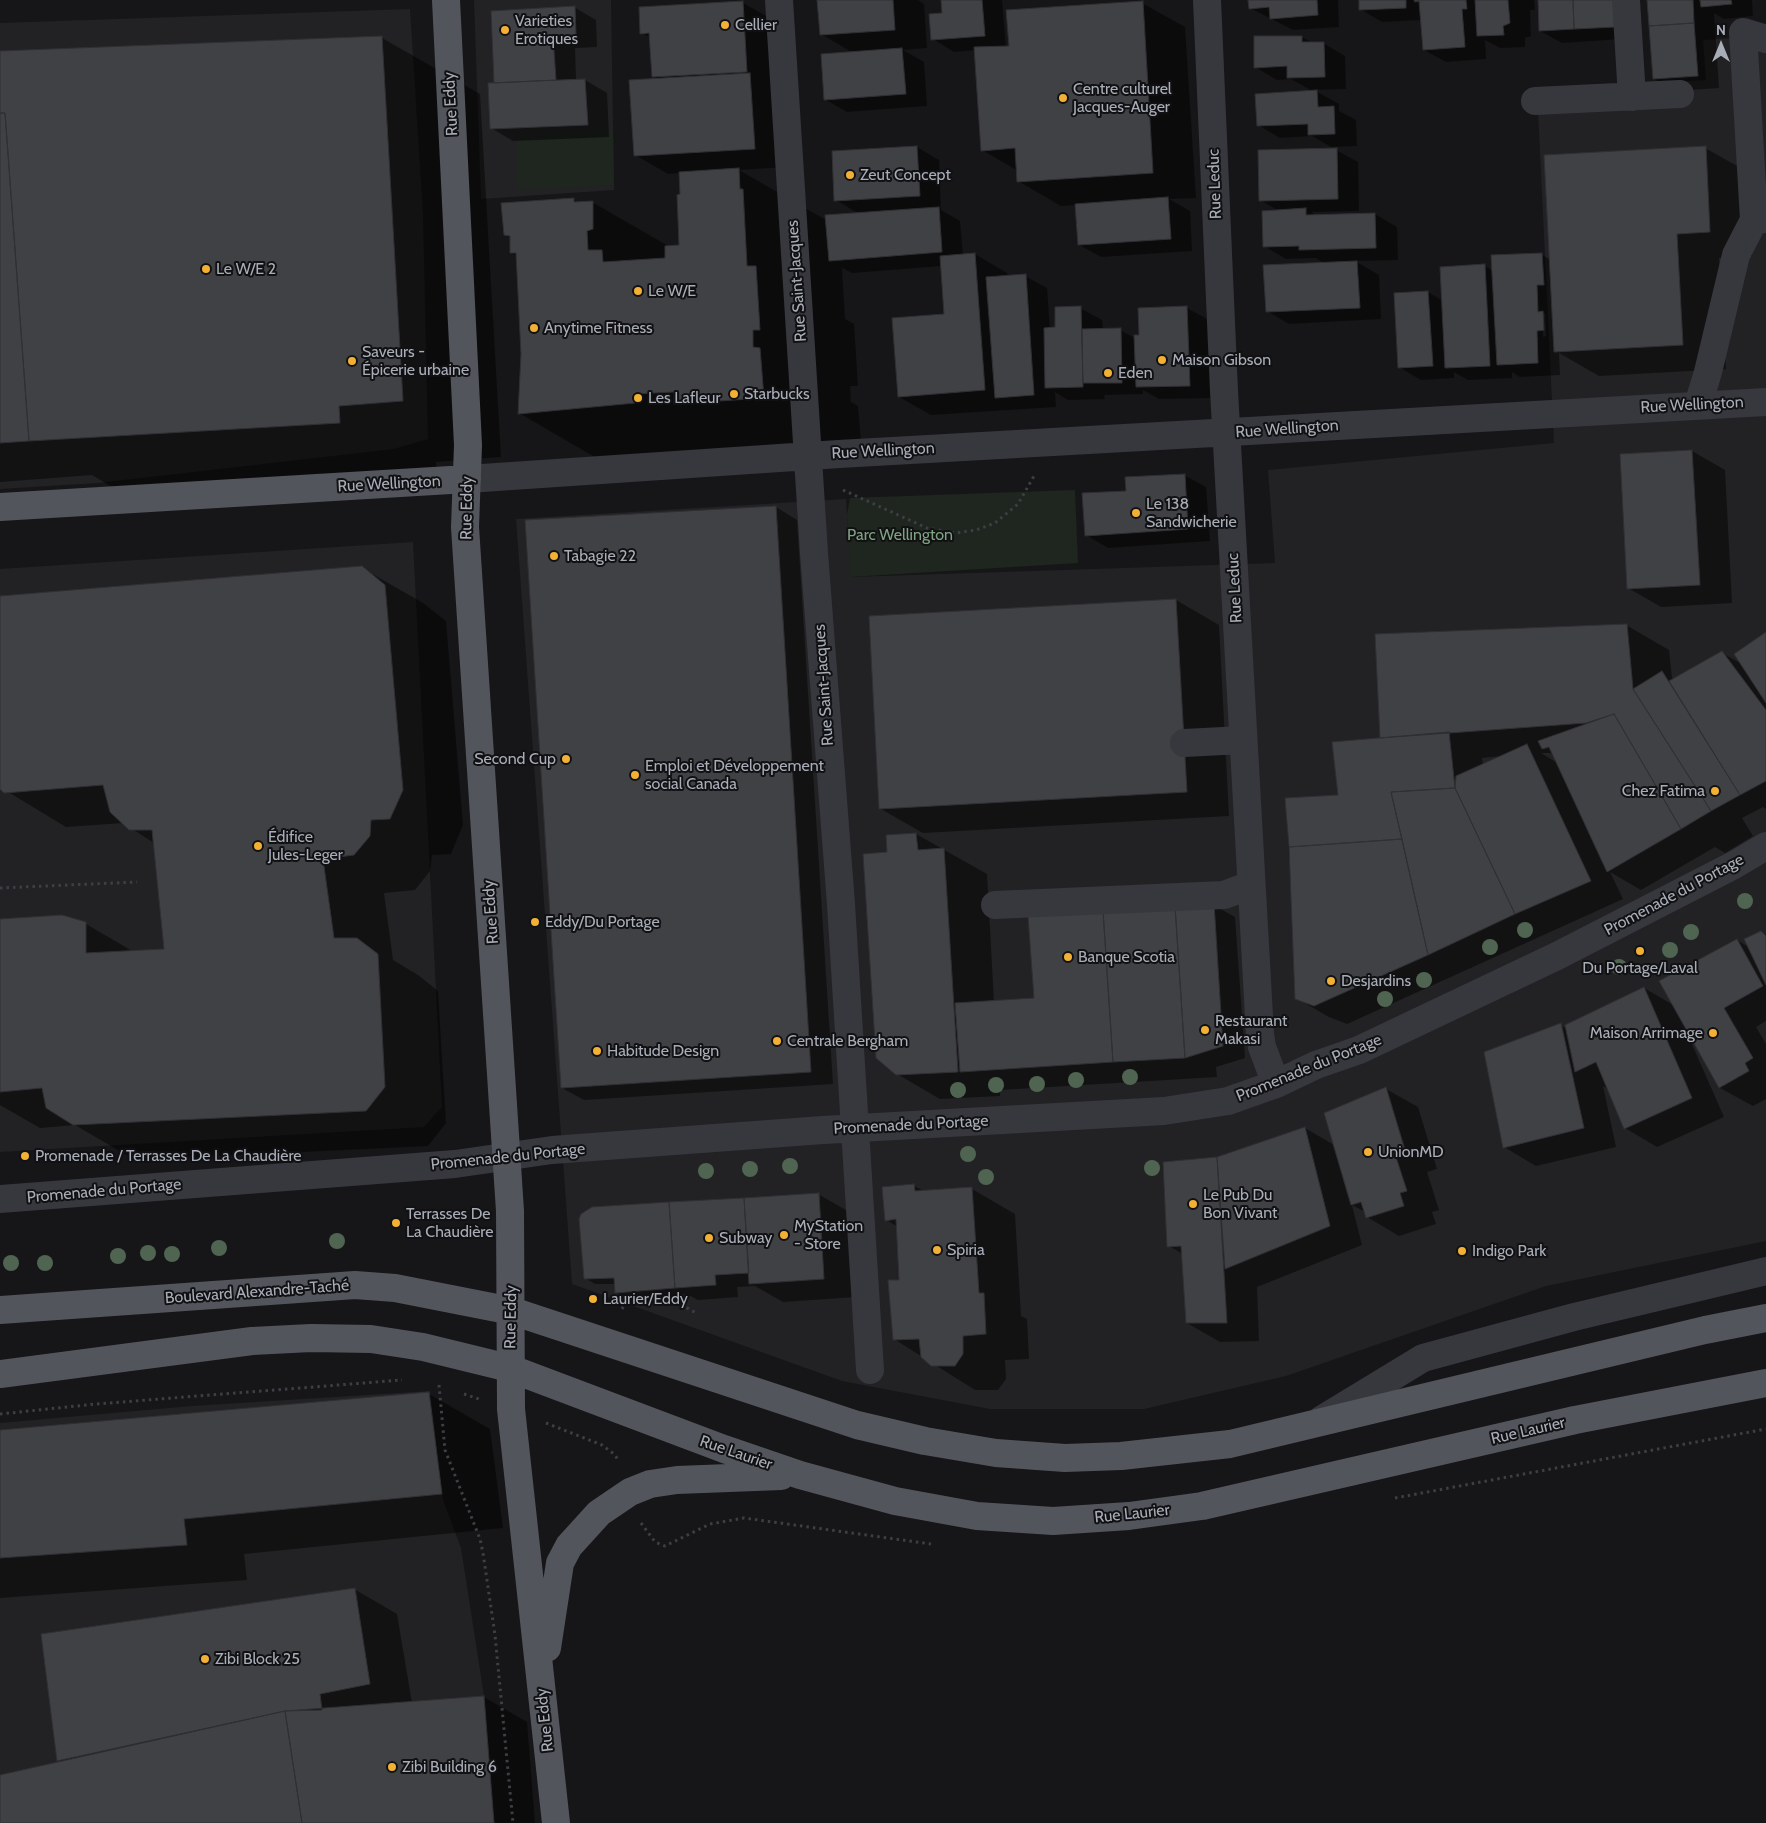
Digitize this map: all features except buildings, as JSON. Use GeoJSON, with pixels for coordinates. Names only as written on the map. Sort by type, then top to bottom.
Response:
{"type":"FeatureCollection","features":[{"type":"Feature","properties":{"kind":"main road","name":"Rue Eddy"},"geometry":{"type":"LineString","coordinates":[[446,0],[468,445],[465,527],[510,1212],[512,1311],[509,1368],[513,1430],[556,1823]]}},
{"type":"Feature","properties":{"kind":"main road","name":"Rue Wellington"},"geometry":{"type":"LineString","coordinates":[[0,507],[467,479]]}},
{"type":"Feature","properties":{"kind":"main road","name":"Boulevard Alexandre-Taché"},"geometry":{"type":"LineString","coordinates":[[0,1310],[355,1285],[405,1289],[512,1311]]}},
{"type":"Feature","properties":{"kind":"main road"},"geometry":{"type":"LineString","coordinates":[[512,1311],[857,1426],[925,1442],[996,1452],[1065,1458],[1139,1455],[1230,1444],[1705,1330],[1766,1318]]}},
{"type":"Feature","properties":{"kind":"main road"},"geometry":{"type":"LineString","coordinates":[[0,1374],[252,1341],[311,1338],[371,1339],[423,1347],[509,1368]]}},
{"type":"Feature","properties":{"kind":"main road","name":"Rue Laurier"},"geometry":{"type":"LineString","coordinates":[[509,1368],[724,1450],[800,1475],[895,1501],[977,1516],[1054,1521],[1129,1516],[1211,1504],[1575,1420],[1766,1383]]}},
{"type":"Feature","properties":{"kind":"main road"},"geometry":{"type":"LineString","coordinates":[[542,1689],[560,1563],[569,1546],[599,1513],[630,1492],[650,1484],[694,1479],[800,1475]]}},
{"type":"Feature","properties":{"kind":"street","name":"Rue Saint-Jacques"},"geometry":{"type":"LineString","coordinates":[[779,0],[870,1370]]}},
{"type":"Feature","properties":{"kind":"street","name":"Rue Leduc"},"geometry":{"type":"LineString","coordinates":[[1207,0],[1227,433],[1260,1034],[1262,1047],[1276,1084]]}},
{"type":"Feature","properties":{"kind":"street"},"geometry":{"type":"LineString","coordinates":[[1626,0],[1632,97]]}},
{"type":"Feature","properties":{"kind":"street"},"geometry":{"type":"LineString","coordinates":[[1698,405],[1708,372],[1736,255],[1760,220],[1743,32],[1766,38]]}},
{"type":"Feature","properties":{"kind":"street"},"geometry":{"type":"LineString","coordinates":[[1535,101],[1680,94]]}},
{"type":"Feature","properties":{"kind":"street","name":"Rue Wellington"},"geometry":{"type":"LineString","coordinates":[[467,479],[809,456],[1766,402]]}},
{"type":"Feature","properties":{"kind":"street"},"geometry":{"type":"LineString","coordinates":[[1184,743],[1243,740]]}},
{"type":"Feature","properties":{"kind":"street","name":"Promenade du Portage"},"geometry":{"type":"LineString","coordinates":[[0,1199],[507,1158],[552,1150],[855,1128],[1164,1111],[1228,1101],[1276,1084],[1316,1065],[1359,1050],[1558,956],[1734,865],[1766,846]]}},
{"type":"Feature","properties":{"kind":"street"},"geometry":{"type":"LineString","coordinates":[[996,905],[1224,895],[1251,885]]}},
{"type":"Feature","properties":{"kind":"street"},"geometry":{"type":"LineString","coordinates":[[1317,1422],[1423,1358],[1574,1317],[1766,1271]]}},
{"type":"Feature","properties":{"kind":"path"},"geometry":{"type":"LineString","coordinates":[[843,490],[928,528],[956,533],[976,530],[995,523],[1018,504],[1051,442]]}},
{"type":"Feature","properties":{"kind":"path"},"geometry":{"type":"LineString","coordinates":[[0,888],[137,882]]}},
{"type":"Feature","properties":{"kind":"path"},"geometry":{"type":"LineString","coordinates":[[622,1309],[628,1299],[680,1304],[698,1314]]}},
{"type":"Feature","properties":{"kind":"path"},"geometry":{"type":"LineString","coordinates":[[0,1414],[392,1380]]}},
{"type":"Feature","properties":{"kind":"path"},"geometry":{"type":"LineString","coordinates":[[440,1386],[445,1450],[478,1533],[483,1553],[495,1635],[513,1823]]}},
{"type":"Feature","properties":{"kind":"path"},"geometry":{"type":"LineString","coordinates":[[572,1433],[602,1444],[614,1454],[620,1464]]}},
{"type":"Feature","properties":{"kind":"shaded area"},"geometry":{"type":"Polygon","coordinates":[[[474,0],[611,0],[614,190],[481,199],[474,0]]]}},
{"type":"Feature","properties":{"kind":"shaded area","name":"Le W/E 2"},"geometry":{"type":"Polygon","coordinates":[[[410,9],[423,213],[428,439],[394,449],[98,483],[0,489],[0,23],[410,9]]]}},
{"type":"Feature","properties":{"kind":"shaded area"},"geometry":{"type":"Polygon","coordinates":[[[1766,36],[1766,1241],[1546,1286],[1286,1376],[1144,1409],[990,1409],[842,1381],[572,1284],[516,519],[846,499],[851,577],[1275,563],[1268,470],[1554,443],[1537,90],[1706,80],[1703,40],[1766,36]]]}},
{"type":"Feature","properties":{"kind":"shaded area","name":"Édifice Jules-Leger"},"geometry":{"type":"Polygon","coordinates":[[[413,542],[442,1107],[424,1127],[0,1152],[0,569],[413,542]]]}},
{"type":"Feature","properties":{"kind":"shaded area"},"geometry":{"type":"Polygon","coordinates":[[[430,1391],[443,1500],[461,1548],[484,1696],[494,1823],[0,1823],[0,1423],[192,1406],[430,1391]]]}},
{"type":"Feature","properties":{"kind":"green space"},"geometry":{"type":"Polygon","coordinates":[[[613,131],[614,185],[517,190],[517,138],[613,131]]]}},
{"type":"Feature","properties":{"kind":"green space","name":"Parc Wellington"},"geometry":{"type":"Polygon","coordinates":[[[1075,490],[1078,563],[850,577],[847,515],[850,498],[1075,490]]]}},
{"type":"Feature","properties":{"kind":"place","name":"Cellier"},"geometry":{"type":"Point","coordinates":[725,25]}},
{"type":"Feature","properties":{"kind":"place","name":"Varieties Erotiques"},"geometry":{"type":"Point","coordinates":[505,30]}},
{"type":"Feature","properties":{"kind":"place","name":"Centre culturel Jacques-Auger"},"geometry":{"type":"Point","coordinates":[1063,98]}},
{"type":"Feature","properties":{"kind":"place","name":"Zeut Concept"},"geometry":{"type":"Point","coordinates":[850,175]}},
{"type":"Feature","properties":{"kind":"place","name":"Le W/E 2"},"geometry":{"type":"Point","coordinates":[206,269]}},
{"type":"Feature","properties":{"kind":"place","name":"Le W/E"},"geometry":{"type":"Point","coordinates":[638,291]}},
{"type":"Feature","properties":{"kind":"place","name":"Anytime Fitness"},"geometry":{"type":"Point","coordinates":[534,328]}},
{"type":"Feature","properties":{"kind":"place","name":"Maison Gibson"},"geometry":{"type":"Point","coordinates":[1162,360]}},
{"type":"Feature","properties":{"kind":"place","name":"Saveurs - Épicerie urbaine"},"geometry":{"type":"Point","coordinates":[352,361]}},
{"type":"Feature","properties":{"kind":"place","name":"Eden"},"geometry":{"type":"Point","coordinates":[1108,373]}},
{"type":"Feature","properties":{"kind":"place","name":"Starbucks"},"geometry":{"type":"Point","coordinates":[734,394]}},
{"type":"Feature","properties":{"kind":"place","name":"Les Lafleur"},"geometry":{"type":"Point","coordinates":[638,398]}},
{"type":"Feature","properties":{"kind":"place","name":"Le 138 Sandwicherie"},"geometry":{"type":"Point","coordinates":[1136,513]}},
{"type":"Feature","properties":{"kind":"place","name":"Tabagie 22"},"geometry":{"type":"Point","coordinates":[554,556]}},
{"type":"Feature","properties":{"kind":"place","name":"Second Cup"},"geometry":{"type":"Point","coordinates":[566,759]}},
{"type":"Feature","properties":{"kind":"place","name":"Emploi et Développement social Canada"},"geometry":{"type":"Point","coordinates":[635,775]}},
{"type":"Feature","properties":{"kind":"place","name":"Chez Fatima"},"geometry":{"type":"Point","coordinates":[1715,791]}},
{"type":"Feature","properties":{"kind":"place","name":"Édifice Jules-Leger"},"geometry":{"type":"Point","coordinates":[258,846]}},
{"type":"Feature","properties":{"kind":"place","name":"Eddy/Du Portage"},"geometry":{"type":"Point","coordinates":[535,922]}},
{"type":"Feature","properties":{"kind":"place","name":"Du Portage/Laval"},"geometry":{"type":"Point","coordinates":[1640,951]}},
{"type":"Feature","properties":{"kind":"place","name":"Banque Scotia"},"geometry":{"type":"Point","coordinates":[1068,957]}},
{"type":"Feature","properties":{"kind":"place","name":"Desjardins"},"geometry":{"type":"Point","coordinates":[1331,981]}},
{"type":"Feature","properties":{"kind":"place","name":"Restaurant Makasi"},"geometry":{"type":"Point","coordinates":[1205,1030]}},
{"type":"Feature","properties":{"kind":"place","name":"Maison Arrimage"},"geometry":{"type":"Point","coordinates":[1713,1033]}},
{"type":"Feature","properties":{"kind":"place","name":"Centrale Bergham"},"geometry":{"type":"Point","coordinates":[777,1041]}},
{"type":"Feature","properties":{"kind":"place","name":"Habitude Design"},"geometry":{"type":"Point","coordinates":[597,1051]}},
{"type":"Feature","properties":{"kind":"place","name":"UnionMD"},"geometry":{"type":"Point","coordinates":[1368,1152]}},
{"type":"Feature","properties":{"kind":"place","name":"Promenade / Terrasses De La Chaudière"},"geometry":{"type":"Point","coordinates":[25,1156]}},
{"type":"Feature","properties":{"kind":"place","name":"Le Pub Du Bon Vivant"},"geometry":{"type":"Point","coordinates":[1193,1204]}},
{"type":"Feature","properties":{"kind":"place","name":"Terrasses De La Chaudière"},"geometry":{"type":"Point","coordinates":[396,1223]}},
{"type":"Feature","properties":{"kind":"place","name":"MyStation - Store"},"geometry":{"type":"Point","coordinates":[784,1235]}},
{"type":"Feature","properties":{"kind":"place","name":"Subway"},"geometry":{"type":"Point","coordinates":[709,1238]}},
{"type":"Feature","properties":{"kind":"place","name":"Spiria"},"geometry":{"type":"Point","coordinates":[937,1250]}},
{"type":"Feature","properties":{"kind":"place","name":"Indigo Park"},"geometry":{"type":"Point","coordinates":[1462,1251]}},
{"type":"Feature","properties":{"kind":"place","name":"Laurier/Eddy"},"geometry":{"type":"Point","coordinates":[593,1299]}},
{"type":"Feature","properties":{"kind":"place","name":"Zibi Block 25"},"geometry":{"type":"Point","coordinates":[205,1659]}},
{"type":"Feature","properties":{"kind":"place","name":"Zibi Building 6"},"geometry":{"type":"Point","coordinates":[392,1767]}}]}
